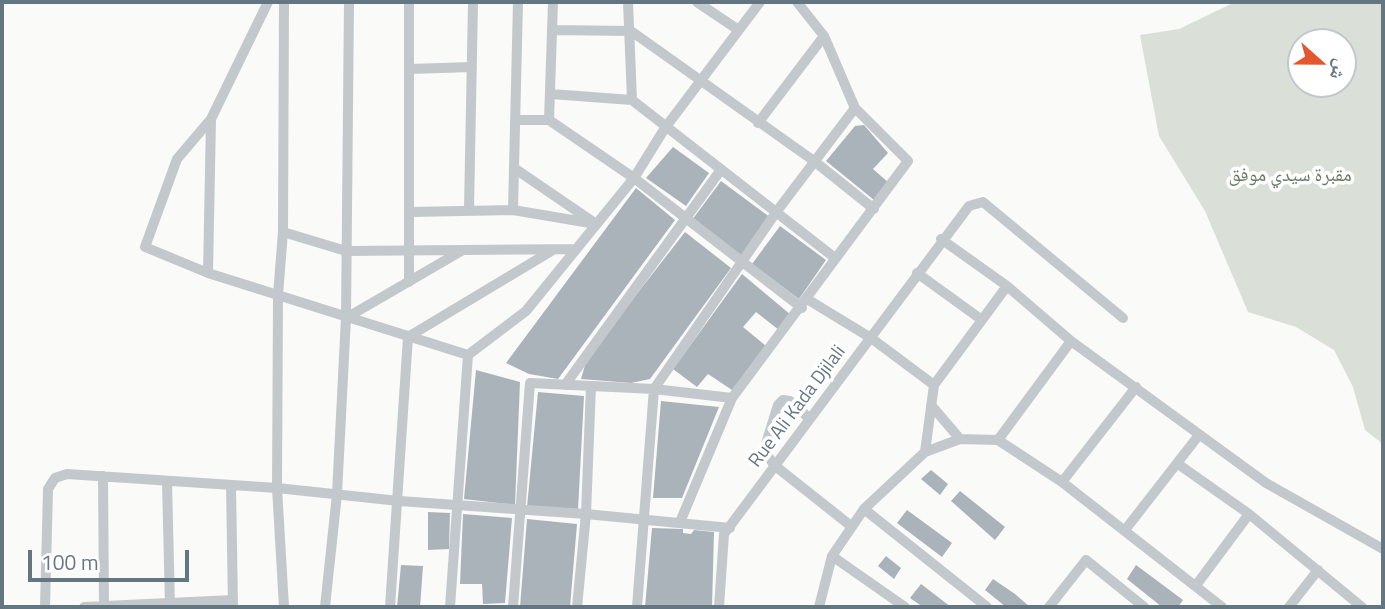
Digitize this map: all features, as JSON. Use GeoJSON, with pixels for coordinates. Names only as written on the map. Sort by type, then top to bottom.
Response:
{"type":"FeatureCollection","features":[{"type":"Feature","properties":{"kind":"street"},"geometry":{"type":"LineString","coordinates":[[268,2],[211,119],[177,159],[145,247],[208,274],[468,355]]}},
{"type":"Feature","properties":{"kind":"street"},"geometry":{"type":"LineString","coordinates":[[284,2],[283,232],[278,295],[277,488],[284,607]]}},
{"type":"Feature","properties":{"kind":"street"},"geometry":{"type":"LineString","coordinates":[[325,607],[337,494],[346,318],[349,2]]}},
{"type":"Feature","properties":{"kind":"street"},"geometry":{"type":"LineString","coordinates":[[409,2],[409,282]]}},
{"type":"Feature","properties":{"kind":"street"},"geometry":{"type":"LineString","coordinates":[[469,209],[473,2]]}},
{"type":"Feature","properties":{"kind":"street"},"geometry":{"type":"LineString","coordinates":[[513,210],[518,2]]}},
{"type":"Feature","properties":{"kind":"street"},"geometry":{"type":"LineString","coordinates":[[549,120],[553,2]]}},
{"type":"Feature","properties":{"kind":"street"},"geometry":{"type":"LineString","coordinates":[[628,2],[632,100]]}},
{"type":"Feature","properties":{"kind":"street"},"geometry":{"type":"LineString","coordinates":[[697,2],[737,29]]}},
{"type":"Feature","properties":{"kind":"street"},"geometry":{"type":"LineString","coordinates":[[450,607],[468,355],[526,311],[634,177],[665,128],[737,29],[760,2]]}},
{"type":"Feature","properties":{"kind":"street"},"geometry":{"type":"LineString","coordinates":[[680,522],[732,398],[805,304],[835,258],[908,161],[855,108],[824,36],[796,2]]}},
{"type":"Feature","properties":{"kind":"street"},"geometry":{"type":"LineString","coordinates":[[552,30],[631,31],[814,160],[874,209]]}},
{"type":"Feature","properties":{"kind":"street"},"geometry":{"type":"LineString","coordinates":[[758,123],[824,36]]}},
{"type":"Feature","properties":{"kind":"street"},"geometry":{"type":"LineString","coordinates":[[410,69],[472,67]]}},
{"type":"Feature","properties":{"kind":"street"},"geometry":{"type":"LineString","coordinates":[[551,94],[632,100],[835,258]]}},
{"type":"Feature","properties":{"kind":"street"},"geometry":{"type":"LineString","coordinates":[[638,607],[654,389],[777,211],[855,108]]}},
{"type":"Feature","properties":{"kind":"street"},"geometry":{"type":"LineString","coordinates":[[208,274],[211,119]]}},
{"type":"Feature","properties":{"kind":"street"},"geometry":{"type":"LineString","coordinates":[[515,120],[549,120],[634,177],[741,263],[805,304],[871,338],[934,385]]}},
{"type":"Feature","properties":{"kind":"street"},"geometry":{"type":"LineString","coordinates":[[514,169],[596,224]]}},
{"type":"Feature","properties":{"kind":"street"},"geometry":{"type":"LineString","coordinates":[[565,385],[720,171]]}},
{"type":"Feature","properties":{"kind":"street","name":"Rue Ali Kada Djilali"},"geometry":{"type":"LineString","coordinates":[[719,607],[723,534],[871,338],[941,239],[969,206],[983,202],[1123,318]]}},
{"type":"Feature","properties":{"kind":"street"},"geometry":{"type":"LineString","coordinates":[[411,212],[513,210],[596,224]]}},
{"type":"Feature","properties":{"kind":"street"},"geometry":{"type":"LineString","coordinates":[[283,232],[346,251],[576,249]]}},
{"type":"Feature","properties":{"kind":"street"},"geometry":{"type":"LineString","coordinates":[[941,239],[1007,286],[1071,341],[1266,484],[1383,549]]}},
{"type":"Feature","properties":{"kind":"street"},"geometry":{"type":"LineString","coordinates":[[346,318],[466,249]]}},
{"type":"Feature","properties":{"kind":"street"},"geometry":{"type":"LineString","coordinates":[[408,337],[553,250]]}},
{"type":"Feature","properties":{"kind":"street"},"geometry":{"type":"LineString","coordinates":[[917,273],[982,320]]}},
{"type":"Feature","properties":{"kind":"street"},"geometry":{"type":"LineString","coordinates":[[925,452],[934,385],[1007,286]]}},
{"type":"Feature","properties":{"kind":"street"},"geometry":{"type":"LineString","coordinates":[[390,607],[408,337]]}},
{"type":"Feature","properties":{"kind":"street"},"geometry":{"type":"LineString","coordinates":[[999,440],[1071,341]]}},
{"type":"Feature","properties":{"kind":"street"},"geometry":{"type":"LineString","coordinates":[[513,607],[529,387],[533,381],[654,389],[732,398]]}},
{"type":"Feature","properties":{"kind":"street"},"geometry":{"type":"LineString","coordinates":[[577,607],[586,514],[591,386]]}},
{"type":"Feature","properties":{"kind":"street"},"geometry":{"type":"LineString","coordinates":[[1062,482],[1136,387]]}},
{"type":"Feature","properties":{"kind":"street"},"geometry":{"type":"LineString","coordinates":[[810,419],[790,401],[783,400],[778,405],[764,450],[775,465],[850,526]]}},
{"type":"Feature","properties":{"kind":"street"},"geometry":{"type":"LineString","coordinates":[[931,405],[960,439]]}},
{"type":"Feature","properties":{"kind":"street"},"geometry":{"type":"LineString","coordinates":[[1125,530],[1199,435]]}},
{"type":"Feature","properties":{"kind":"street"},"geometry":{"type":"LineString","coordinates":[[819,607],[832,556],[864,509],[925,452],[960,439],[999,440],[1062,482],[1196,584],[1222,607]]}},
{"type":"Feature","properties":{"kind":"street"},"geometry":{"type":"LineString","coordinates":[[1178,464],[1249,514],[1363,607]]}},
{"type":"Feature","properties":{"kind":"street"},"geometry":{"type":"LineString","coordinates":[[45,607],[48,489],[55,478],[67,474],[277,488],[398,501],[586,514],[730,528]]}},
{"type":"Feature","properties":{"kind":"street"},"geometry":{"type":"LineString","coordinates":[[103,476],[104,606]]}},
{"type":"Feature","properties":{"kind":"street"},"geometry":{"type":"LineString","coordinates":[[167,481],[170,605]]}},
{"type":"Feature","properties":{"kind":"street"},"geometry":{"type":"LineString","coordinates":[[84,607],[233,603],[231,485]]}},
{"type":"Feature","properties":{"kind":"street"},"geometry":{"type":"LineString","coordinates":[[864,509],[982,606]]}},
{"type":"Feature","properties":{"kind":"street"},"geometry":{"type":"LineString","coordinates":[[1196,584],[1249,514]]}},
{"type":"Feature","properties":{"kind":"street"},"geometry":{"type":"LineString","coordinates":[[832,556],[905,607]]}},
{"type":"Feature","properties":{"kind":"street"},"geometry":{"type":"LineString","coordinates":[[1049,607],[1086,560],[1144,607]]}},
{"type":"Feature","properties":{"kind":"street"},"geometry":{"type":"LineString","coordinates":[[1289,607],[1318,570]]}},
{"type":"Feature","properties":{"kind":"green space","name":"مقبرة سيدي موفق"},"geometry":{"type":"Polygon","coordinates":[[[1235,2],[1383,2],[1383,444],[1365,430],[1353,387],[1334,350],[1296,327],[1248,312],[1205,211],[1159,136],[1140,35],[1179,29],[1235,2]]]}},
{"type":"Feature","properties":{"kind":"building"},"geometry":{"type":"Polygon","coordinates":[[[864,125],[888,153],[873,169],[889,183],[874,200],[826,161],[855,126],[864,125]]]}},
{"type":"Feature","properties":{"kind":"building"},"geometry":{"type":"Polygon","coordinates":[[[673,147],[709,173],[686,206],[646,178],[673,147]]]}},
{"type":"Feature","properties":{"kind":"building"},"geometry":{"type":"Polygon","coordinates":[[[721,181],[771,218],[742,257],[692,220],[721,181]]]}},
{"type":"Feature","properties":{"kind":"building"},"geometry":{"type":"Polygon","coordinates":[[[636,188],[675,220],[558,379],[529,374],[506,363],[636,188]]]}},
{"type":"Feature","properties":{"kind":"building"},"geometry":{"type":"Polygon","coordinates":[[[780,226],[826,260],[799,299],[752,264],[780,226]]]}},
{"type":"Feature","properties":{"kind":"building"},"geometry":{"type":"Polygon","coordinates":[[[685,232],[731,268],[650,379],[631,383],[581,379],[587,358],[685,232]]]}},
{"type":"Feature","properties":{"kind":"building"},"geometry":{"type":"Polygon","coordinates":[[[742,274],[791,315],[779,330],[756,312],[743,327],[766,346],[732,390],[708,374],[697,387],[673,369],[742,274]]]}},
{"type":"Feature","properties":{"kind":"building"},"geometry":{"type":"Polygon","coordinates":[[[476,370],[520,382],[515,505],[464,499],[476,370]]]}},
{"type":"Feature","properties":{"kind":"building"},"geometry":{"type":"Polygon","coordinates":[[[538,392],[584,396],[578,510],[527,507],[538,392]]]}},
{"type":"Feature","properties":{"kind":"building"},"geometry":{"type":"Polygon","coordinates":[[[661,401],[719,407],[682,498],[653,498],[661,401]]]}},
{"type":"Feature","properties":{"kind":"building"},"geometry":{"type":"Polygon","coordinates":[[[931,470],[948,484],[940,495],[921,479],[931,470]]]}},
{"type":"Feature","properties":{"kind":"building"},"geometry":{"type":"Polygon","coordinates":[[[960,491],[1005,527],[995,540],[951,501],[960,491]]]}},
{"type":"Feature","properties":{"kind":"building"},"geometry":{"type":"Polygon","coordinates":[[[907,510],[952,543],[942,557],[897,523],[907,510]]]}},
{"type":"Feature","properties":{"kind":"building"},"geometry":{"type":"Polygon","coordinates":[[[428,512],[450,513],[449,549],[428,550],[428,512]]]}},
{"type":"Feature","properties":{"kind":"building"},"geometry":{"type":"Polygon","coordinates":[[[463,514],[512,518],[505,603],[483,604],[482,584],[460,584],[463,514]]]}},
{"type":"Feature","properties":{"kind":"building"},"geometry":{"type":"Polygon","coordinates":[[[527,519],[577,524],[570,607],[520,607],[527,519]]]}},
{"type":"Feature","properties":{"kind":"building"},"geometry":{"type":"Polygon","coordinates":[[[652,528],[683,529],[683,533],[691,534],[694,530],[714,532],[712,607],[645,607],[652,528]]]}},
{"type":"Feature","properties":{"kind":"building"},"geometry":{"type":"Polygon","coordinates":[[[886,556],[901,568],[894,579],[878,566],[886,556]]]}},
{"type":"Feature","properties":{"kind":"building"},"geometry":{"type":"Polygon","coordinates":[[[401,565],[423,566],[420,607],[397,607],[401,565]]]}},
{"type":"Feature","properties":{"kind":"building"},"geometry":{"type":"Polygon","coordinates":[[[1136,565],[1183,600],[1178,607],[1162,607],[1127,579],[1136,565]]]}},
{"type":"Feature","properties":{"kind":"building"},"geometry":{"type":"Polygon","coordinates":[[[993,579],[1030,607],[1006,607],[985,590],[993,579]]]}},
{"type":"Feature","properties":{"kind":"building"},"geometry":{"type":"Polygon","coordinates":[[[921,584],[951,607],[923,607],[910,598],[921,584]]]}}]}
